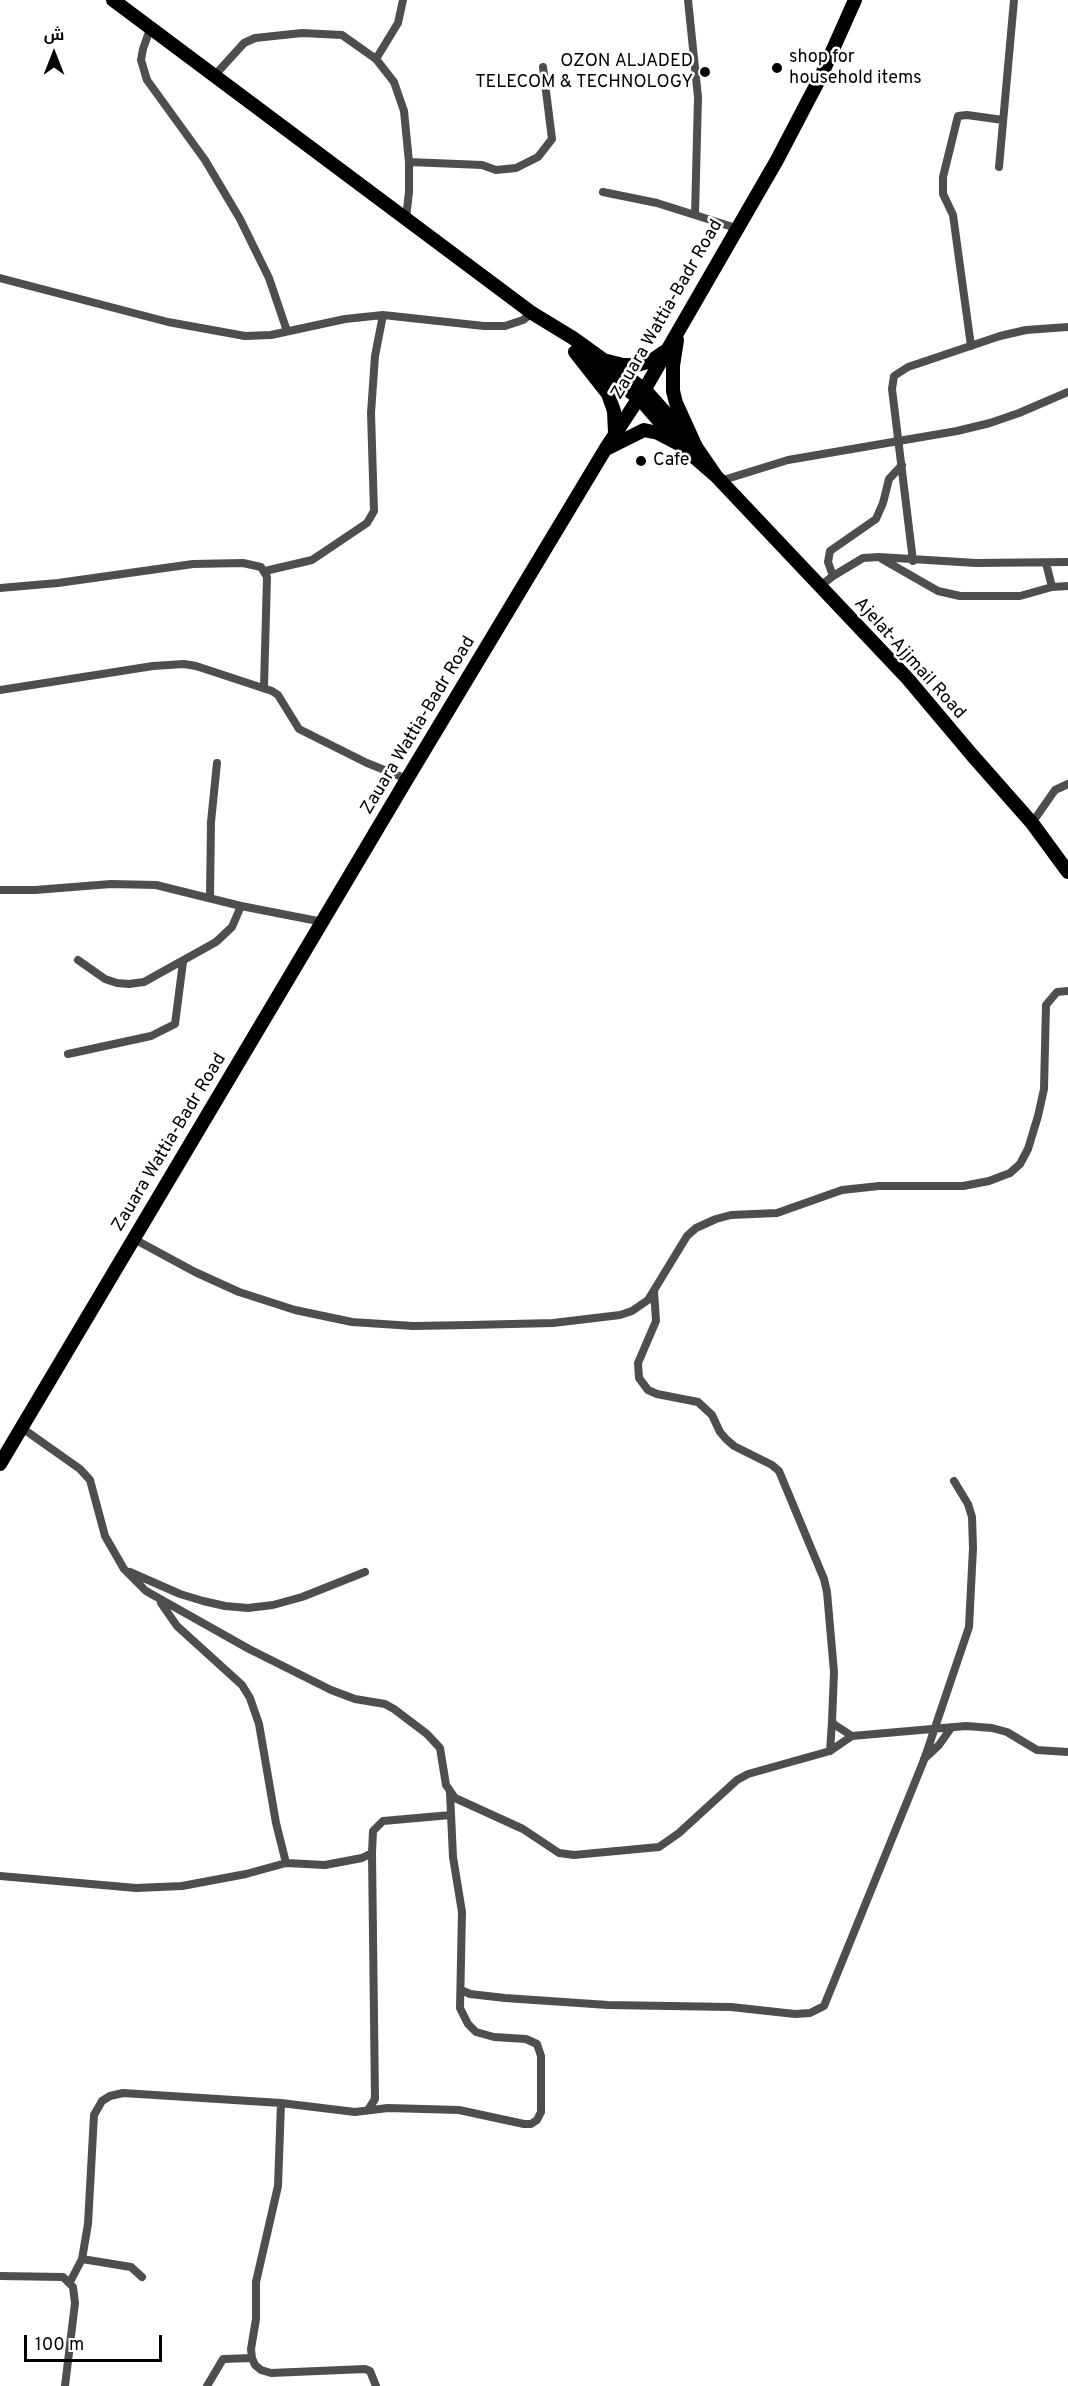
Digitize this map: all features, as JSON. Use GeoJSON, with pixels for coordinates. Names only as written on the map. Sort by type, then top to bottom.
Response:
{"type":"FeatureCollection","features":[{"type":"Feature","properties":{"kind":"main road"},"geometry":{"type":"LineString","coordinates":[[112,0],[536,315],[603,360],[642,394],[696,447]]}},
{"type":"Feature","properties":{"kind":"main road","name":"Zauara Wattia-Badr Road"},"geometry":{"type":"LineString","coordinates":[[0,1464],[407,779],[606,448],[642,394],[805,109],[835,48],[855,0]]}},
{"type":"Feature","properties":{"kind":"main road"},"geometry":{"type":"LineString","coordinates":[[536,315],[575,352],[608,394],[614,411],[615,435]]}},
{"type":"Feature","properties":{"kind":"main road"},"geometry":{"type":"LineString","coordinates":[[603,360],[623,365],[644,364],[658,358],[675,337]]}},
{"type":"Feature","properties":{"kind":"main road"},"geometry":{"type":"LineString","coordinates":[[675,337],[673,391],[676,403],[696,447],[718,479]]}},
{"type":"Feature","properties":{"kind":"main road"},"geometry":{"type":"LineString","coordinates":[[575,352],[642,394],[679,444],[718,479]]}},
{"type":"Feature","properties":{"kind":"main road"},"geometry":{"type":"LineString","coordinates":[[606,448],[644,430],[658,433],[679,444]]}},
{"type":"Feature","properties":{"kind":"main road","name":"Ajelat-Ajjmail Road"},"geometry":{"type":"LineString","coordinates":[[718,479],[908,679],[1032,823],[1068,872]]}},
{"type":"Feature","properties":{"kind":"street"},"geometry":{"type":"LineString","coordinates":[[376,59],[399,23],[402,0]]}},
{"type":"Feature","properties":{"kind":"street"},"geometry":{"type":"LineString","coordinates":[[688,0],[698,97],[695,215]]}},
{"type":"Feature","properties":{"kind":"street"},"geometry":{"type":"LineString","coordinates":[[999,167],[1014,0]]}},
{"type":"Feature","properties":{"kind":"street"},"geometry":{"type":"LineString","coordinates":[[150,29],[141,60],[147,80],[205,160],[252,241],[269,278],[287,331]]}},
{"type":"Feature","properties":{"kind":"street"},"geometry":{"type":"LineString","coordinates":[[215,75],[244,43],[255,39],[302,33],[342,35],[376,59],[388,72],[400,96],[407,129],[409,192],[406,218]]}},
{"type":"Feature","properties":{"kind":"street"},"geometry":{"type":"LineString","coordinates":[[409,162],[482,165],[496,170],[516,168],[538,157],[552,139],[543,67]]}},
{"type":"Feature","properties":{"kind":"street"},"geometry":{"type":"LineString","coordinates":[[971,346],[953,215],[943,194],[943,177],[958,116],[1003,120]]}},
{"type":"Feature","properties":{"kind":"street"},"geometry":{"type":"LineString","coordinates":[[603,192],[657,203],[736,228]]}},
{"type":"Feature","properties":{"kind":"street"},"geometry":{"type":"LineString","coordinates":[[0,278],[135,314],[245,336],[383,315],[495,327],[515,324],[536,315]]}},
{"type":"Feature","properties":{"kind":"street"},"geometry":{"type":"LineString","coordinates":[[265,571],[312,560],[367,523],[374,511],[371,413],[375,356],[383,315]]}},
{"type":"Feature","properties":{"kind":"street"},"geometry":{"type":"LineString","coordinates":[[913,561],[892,389],[894,376],[908,367],[1026,330],[1068,327]]}},
{"type":"Feature","properties":{"kind":"street"},"geometry":{"type":"LineString","coordinates":[[718,479],[788,460],[990,423],[1068,392]]}},
{"type":"Feature","properties":{"kind":"street"},"geometry":{"type":"LineString","coordinates":[[833,576],[828,562],[830,551],[876,519],[889,479],[902,465]]}},
{"type":"Feature","properties":{"kind":"street"},"geometry":{"type":"LineString","coordinates":[[879,557],[938,591],[960,596],[1020,596],[1052,587],[1068,586]]}},
{"type":"Feature","properties":{"kind":"street"},"geometry":{"type":"LineString","coordinates":[[819,587],[857,561],[879,557],[913,561],[1068,562]]}},
{"type":"Feature","properties":{"kind":"street"},"geometry":{"type":"LineString","coordinates":[[1046,563],[1052,587]]}},
{"type":"Feature","properties":{"kind":"street"},"geometry":{"type":"LineString","coordinates":[[0,588],[58,583],[193,564],[249,564],[261,567],[267,577],[264,687]]}},
{"type":"Feature","properties":{"kind":"street"},"geometry":{"type":"LineString","coordinates":[[0,690],[153,666],[184,664],[208,668],[264,687],[278,695],[298,729],[367,763],[407,779]]}},
{"type":"Feature","properties":{"kind":"street"},"geometry":{"type":"LineString","coordinates":[[210,897],[211,832],[217,763]]}},
{"type":"Feature","properties":{"kind":"street"},"geometry":{"type":"LineString","coordinates":[[1032,823],[1055,790],[1068,784]]}},
{"type":"Feature","properties":{"kind":"street"},"geometry":{"type":"LineString","coordinates":[[0,890],[20,891],[134,884],[174,888],[241,906],[323,922]]}},
{"type":"Feature","properties":{"kind":"street"},"geometry":{"type":"LineString","coordinates":[[78,960],[105,979],[129,984],[155,977],[225,935],[236,919],[241,906]]}},
{"type":"Feature","properties":{"kind":"street"},"geometry":{"type":"LineString","coordinates":[[68,1054],[151,1036],[175,1024],[183,962]]}},
{"type":"Feature","properties":{"kind":"street"},"geometry":{"type":"LineString","coordinates":[[134,1239],[195,1272],[239,1292],[295,1310],[361,1323],[413,1326],[582,1320],[620,1315],[632,1311],[648,1300],[673,1255],[687,1236],[696,1228],[716,1219],[731,1215],[777,1213],[828,1194],[858,1188],[963,1186],[989,1181],[1010,1173],[1020,1164],[1028,1149],[1044,1089],[1046,1005],[1057,992],[1068,991]]}},
{"type":"Feature","properties":{"kind":"street"},"geometry":{"type":"LineString","coordinates":[[654,1291],[656,1321],[638,1363],[639,1378],[648,1390],[657,1394],[698,1402],[712,1415],[716,1426],[726,1439],[747,1453],[772,1465],[779,1472],[824,1579],[834,1672],[830,1751]]}},
{"type":"Feature","properties":{"kind":"street"},"geometry":{"type":"LineString","coordinates":[[22,1428],[80,1469],[90,1480],[105,1536],[124,1569],[146,1591],[249,1649],[341,1694],[394,1708],[440,1748],[446,1785],[450,1793],[453,1857],[462,1912],[460,2000],[463,2016],[476,2032],[494,2037],[526,2039],[537,2044],[540,2049],[541,2112],[537,2120],[531,2124],[459,2109],[388,2108],[355,2112],[281,2103],[123,2093],[110,2096],[102,2101],[94,2115],[88,2224],[82,2259],[70,2282]]}},
{"type":"Feature","properties":{"kind":"street"},"geometry":{"type":"LineString","coordinates":[[461,1990],[470,1994],[505,1998],[608,2005],[731,2007],[795,2014],[818,2011],[824,2006],[924,1760],[966,1636],[971,1610],[972,1517],[968,1504],[954,1481]]}},
{"type":"Feature","properties":{"kind":"street"},"geometry":{"type":"LineString","coordinates":[[124,1569],[180,1594],[225,1606],[249,1608],[273,1605],[302,1597],[365,1572]]}},
{"type":"Feature","properties":{"kind":"street"},"geometry":{"type":"LineString","coordinates":[[159,1600],[177,1626],[242,1685],[250,1698],[259,1724],[276,1823],[286,1863]]}},
{"type":"Feature","properties":{"kind":"street"},"geometry":{"type":"LineString","coordinates":[[832,1722],[839,1730],[852,1736],[978,1726],[1000,1729],[1037,1750],[1068,1752]]}},
{"type":"Feature","properties":{"kind":"street"},"geometry":{"type":"LineString","coordinates":[[924,1760],[951,1728]]}},
{"type":"Feature","properties":{"kind":"street"},"geometry":{"type":"LineString","coordinates":[[450,1793],[465,1804],[523,1829],[559,1853],[574,1855],[648,1849],[667,1843],[737,1780],[748,1774],[830,1751],[852,1736]]}},
{"type":"Feature","properties":{"kind":"street"},"geometry":{"type":"LineString","coordinates":[[368,2110],[375,2099],[373,1832],[382,1821],[451,1815]]}},
{"type":"Feature","properties":{"kind":"street"},"geometry":{"type":"LineString","coordinates":[[0,1876],[136,1888],[162,1888],[211,1882],[286,1863],[324,1865],[342,1863],[372,1853]]}},
{"type":"Feature","properties":{"kind":"street"},"geometry":{"type":"LineString","coordinates":[[375,2099],[388,2108]]}},
{"type":"Feature","properties":{"kind":"street"},"geometry":{"type":"LineString","coordinates":[[281,2103],[278,2186],[256,2282],[256,2319],[251,2349],[252,2358],[261,2370],[271,2373],[365,2369],[370,2371],[376,2386]]}},
{"type":"Feature","properties":{"kind":"street"},"geometry":{"type":"LineString","coordinates":[[82,2259],[131,2267],[142,2277]]}},
{"type":"Feature","properties":{"kind":"street"},"geometry":{"type":"LineString","coordinates":[[0,2276],[54,2276],[63,2277],[70,2282],[75,2294],[75,2303],[65,2386]]}},
{"type":"Feature","properties":{"kind":"street"},"geometry":{"type":"LineString","coordinates":[[207,2386],[223,2359],[252,2358]]}},
{"type":"Feature","properties":{"kind":"place","name":"shop for household items"},"geometry":{"type":"Point","coordinates":[777,68]}},
{"type":"Feature","properties":{"kind":"place","name":"OZON ALJADED TELECOM & TECHNOLOGY"},"geometry":{"type":"Point","coordinates":[705,72]}},
{"type":"Feature","properties":{"kind":"place","name":"Cafe"},"geometry":{"type":"Point","coordinates":[641,461]}}]}
